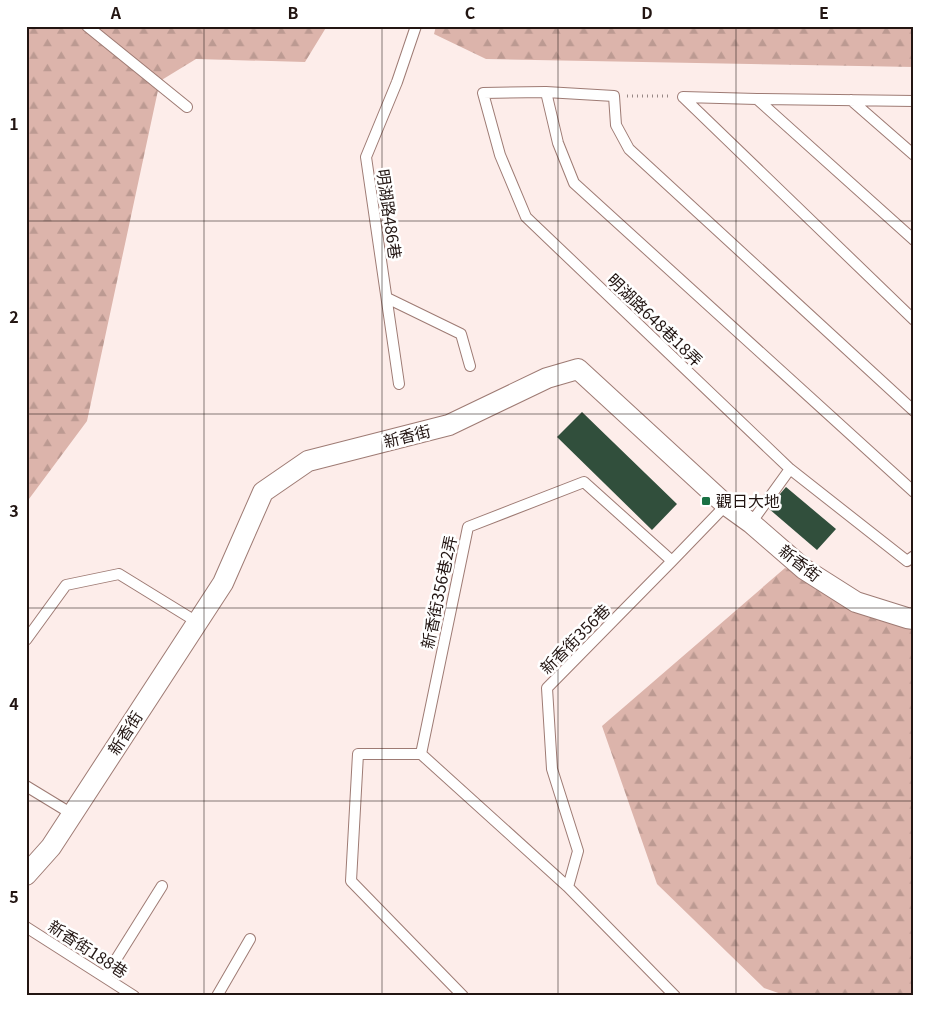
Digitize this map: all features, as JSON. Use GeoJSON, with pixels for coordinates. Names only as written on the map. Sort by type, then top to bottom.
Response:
{"type":"FeatureCollection","features":[{"type":"Feature","properties":{"kind":"street","name":"新香街"},"geometry":{"type":"LineString","coordinates":[[26,874],[51,847],[223,583],[263,492],[308,461],[450,424],[547,378],[578,369],[726,505],[751,523],[804,569],[856,602],[907,618],[914,618]]}},
{"type":"Feature","properties":{"kind":"lane"},"geometry":{"type":"LineString","coordinates":[[87,26],[188,107]]}},
{"type":"Feature","properties":{"kind":"lane","name":"明湖路486巷"},"geometry":{"type":"LineString","coordinates":[[400,384],[366,157],[416,26]]}},
{"type":"Feature","properties":{"kind":"lane"},"geometry":{"type":"LineString","coordinates":[[546,92],[558,144],[574,183],[914,492]]}},
{"type":"Feature","properties":{"kind":"lane","name":"明湖路648巷18弄"},"geometry":{"type":"LineString","coordinates":[[614,96],[546,92],[483,93],[500,155],[526,217],[790,469],[907,561],[914,556]]}},
{"type":"Feature","properties":{"kind":"lane"},"geometry":{"type":"LineString","coordinates":[[614,96],[616,125],[629,148],[914,411]]}},
{"type":"Feature","properties":{"kind":"lane"},"geometry":{"type":"LineString","coordinates":[[683,96],[914,101]]}},
{"type":"Feature","properties":{"kind":"lane"},"geometry":{"type":"LineString","coordinates":[[683,96],[914,320]]}},
{"type":"Feature","properties":{"kind":"lane"},"geometry":{"type":"LineString","coordinates":[[757,99],[914,240]]}},
{"type":"Feature","properties":{"kind":"lane"},"geometry":{"type":"LineString","coordinates":[[851,100],[914,156]]}},
{"type":"Feature","properties":{"kind":"lane"},"geometry":{"type":"LineString","coordinates":[[386,298],[461,334],[470,366]]}},
{"type":"Feature","properties":{"kind":"lane"},"geometry":{"type":"LineString","coordinates":[[751,523],[790,469]]}},
{"type":"Feature","properties":{"kind":"lane","name":"新香街356巷2弄"},"geometry":{"type":"LineString","coordinates":[[421,754],[468,527],[584,482],[672,561]]}},
{"type":"Feature","properties":{"kind":"lane","name":"新香街356巷"},"geometry":{"type":"LineString","coordinates":[[568,887],[578,851],[552,769],[547,688],[726,505]]}},
{"type":"Feature","properties":{"kind":"lane"},"geometry":{"type":"LineString","coordinates":[[26,640],[66,585],[118,574],[197,622]]}},
{"type":"Feature","properties":{"kind":"lane"},"geometry":{"type":"LineString","coordinates":[[463,996],[351,881],[358,754],[421,754],[568,887],[675,996]]}},
{"type":"Feature","properties":{"kind":"lane"},"geometry":{"type":"LineString","coordinates":[[26,786],[72,814]]}},
{"type":"Feature","properties":{"kind":"lane"},"geometry":{"type":"LineString","coordinates":[[105,977],[162,886]]}},
{"type":"Feature","properties":{"kind":"lane","name":"新香街188巷"},"geometry":{"type":"LineString","coordinates":[[26,927],[134,996]]}},
{"type":"Feature","properties":{"kind":"lane"},"geometry":{"type":"LineString","coordinates":[[216,996],[250,939]]}},
{"type":"Feature","properties":{"kind":"path"},"geometry":{"type":"LineString","coordinates":[[614,96],[683,96]]}},
{"type":"Feature","properties":{"kind":"green space"},"geometry":{"type":"Polygon","coordinates":[[[26,26],[327,26],[305,62],[196,59],[160,81],[87,421],[26,503],[26,26]]]}},
{"type":"Feature","properties":{"kind":"green space"},"geometry":{"type":"Polygon","coordinates":[[[436,26],[914,26],[914,67],[486,59],[434,34],[436,26]]]}},
{"type":"Feature","properties":{"kind":"green space"},"geometry":{"type":"Polygon","coordinates":[[[785,568],[872,597],[914,614],[914,996],[787,996],[764,988],[657,884],[602,726],[785,568]]]}},
{"type":"Feature","properties":{"kind":"building"},"geometry":{"type":"Polygon","coordinates":[[[582,412],[677,504],[652,530],[557,437],[582,412]]]}},
{"type":"Feature","properties":{"kind":"building"},"geometry":{"type":"Polygon","coordinates":[[[786,487],[836,529],[817,550],[768,508],[786,487]]]}},
{"type":"Feature","properties":{"kind":"place","name":"觀日大地"},"geometry":{"type":"Point","coordinates":[706,501]}}]}
